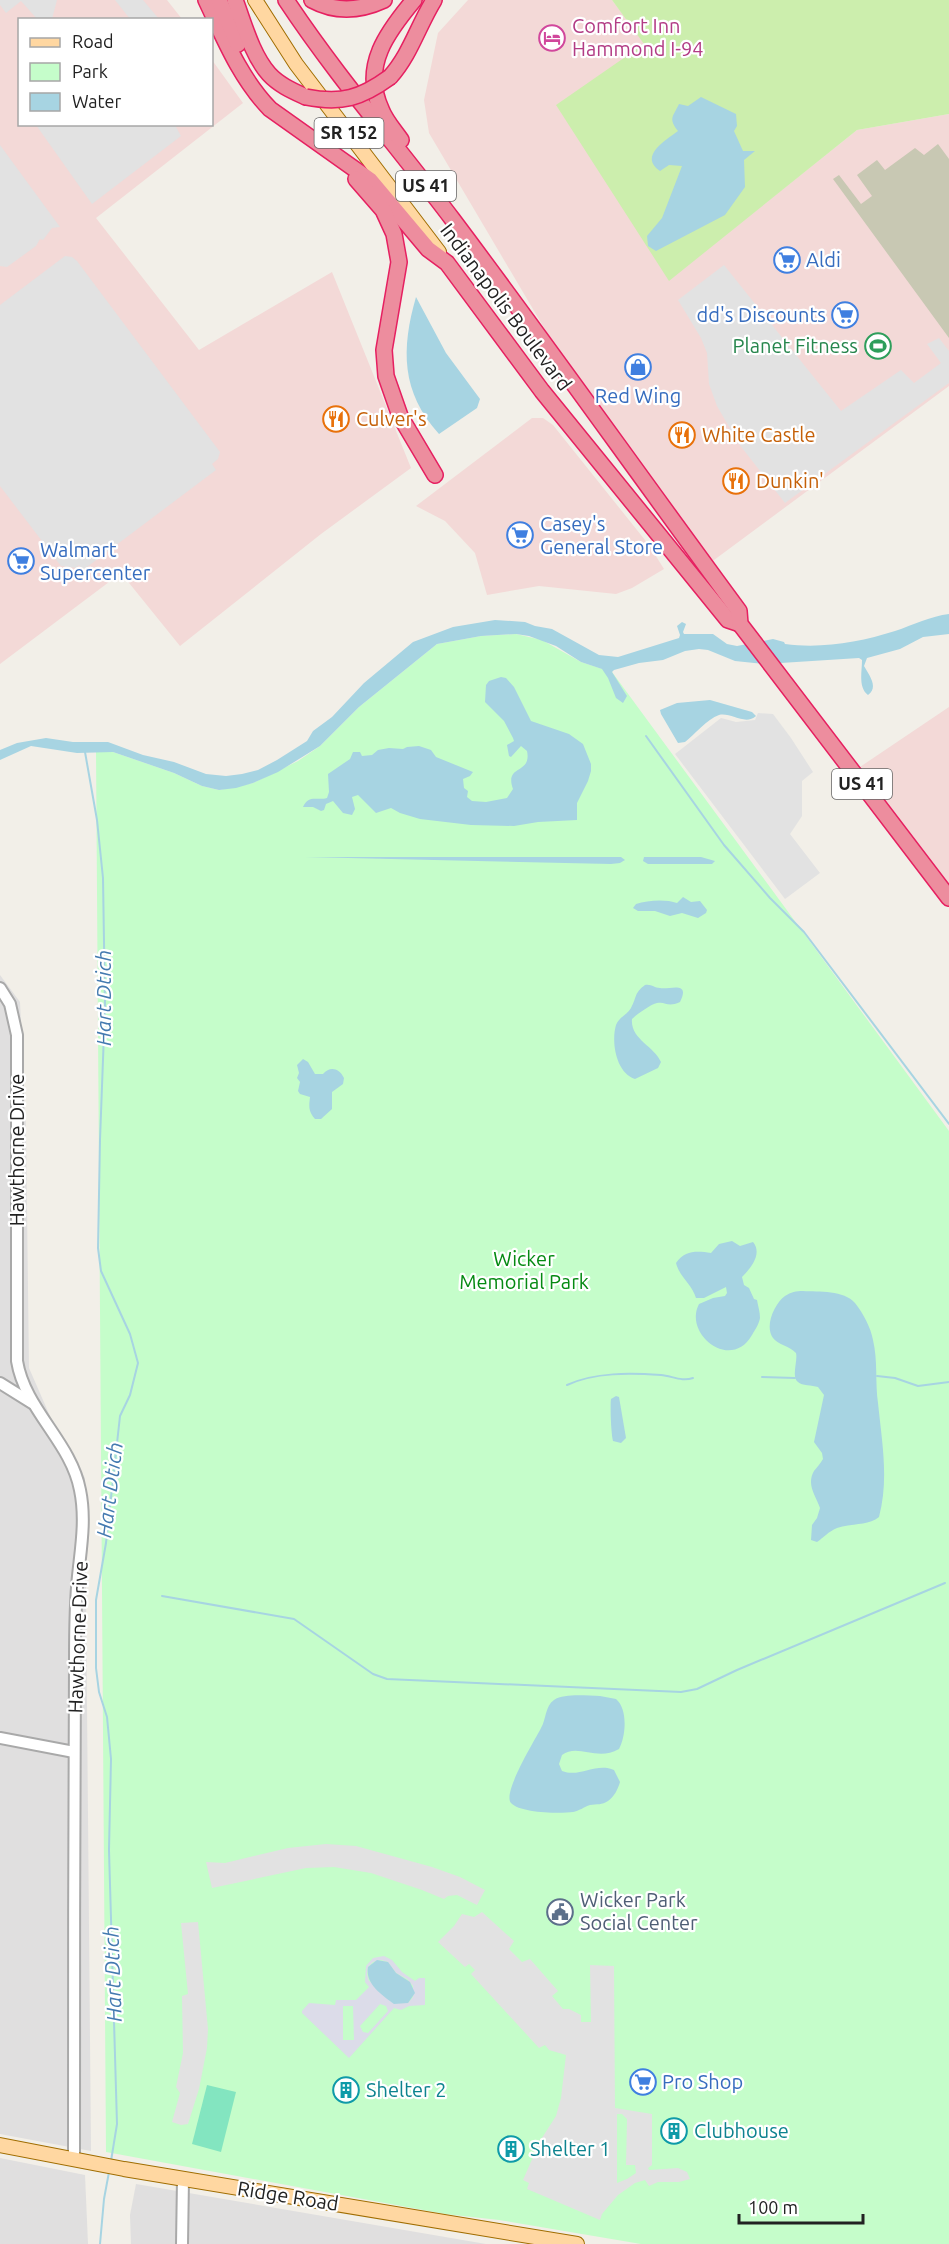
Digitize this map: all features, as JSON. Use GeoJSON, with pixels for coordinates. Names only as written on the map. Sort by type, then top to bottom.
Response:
{"type":"FeatureCollection","features":[{"type":"Feature","properties":{"kind":"highway","name":"US 41"},"geometry":{"type":"LineString","coordinates":[[206,0],[240,70],[250,86],[270,109],[370,180],[428,249],[447,263]]}},
{"type":"Feature","properties":{"kind":"highway"},"geometry":{"type":"LineString","coordinates":[[219,0],[253,74],[295,126]]}},
{"type":"Feature","properties":{"kind":"highway"},"geometry":{"type":"LineString","coordinates":[[235,0],[254,48],[269,74],[278,82],[306,97],[330,101],[352,98],[375,88],[390,77],[408,53],[423,17],[434,0]]}},
{"type":"Feature","properties":{"kind":"highway","name":"Indianapolis Boulevard"},"geometry":{"type":"LineString","coordinates":[[286,0],[337,73],[452,218],[618,442],[739,611],[740,624],[949,898]]}},
{"type":"Feature","properties":{"kind":"highway"},"geometry":{"type":"LineString","coordinates":[[312,0],[325,6],[349,10],[362,9],[384,0]]}},
{"type":"Feature","properties":{"kind":"highway"},"geometry":{"type":"LineString","coordinates":[[414,0],[384,39],[376,62],[375,86],[381,109],[440,196],[452,218]]}},
{"type":"Feature","properties":{"kind":"highway"},"geometry":{"type":"LineString","coordinates":[[325,147],[383,210],[394,234],[399,262],[384,350],[386,376],[400,416],[435,475]]}},
{"type":"Feature","properties":{"kind":"highway","name":"Indianapolis Boulevard"},"geometry":{"type":"LineString","coordinates":[[447,263],[542,391],[728,620],[740,624]]}},
{"type":"Feature","properties":{"kind":"main road","name":"Indianapolis Boulevard"},"geometry":{"type":"LineString","coordinates":[[255,0],[296,64],[447,263]]}},
{"type":"Feature","properties":{"kind":"main road","name":"Ridge Road"},"geometry":{"type":"LineString","coordinates":[[0,2145],[124,2169],[577,2244]]}},
{"type":"Feature","properties":{"kind":"street","name":"Hawthorne Drive"},"geometry":{"type":"LineString","coordinates":[[0,988],[10,1004],[15,1020],[18,1059],[17,1361],[19,1373],[32,1403],[50,1427],[75,1472],[82,1504],[83,1540],[75,1628],[75,2159]]}},
{"type":"Feature","properties":{"kind":"street"},"geometry":{"type":"LineString","coordinates":[[0,1383],[32,1403]]}},
{"type":"Feature","properties":{"kind":"street"},"geometry":{"type":"LineString","coordinates":[[0,1738],[75,1752]]}},
{"type":"Feature","properties":{"kind":"street"},"geometry":{"type":"LineString","coordinates":[[182,2244],[183,2179]]}},
{"type":"Feature","properties":{"kind":"shaded area"},"geometry":{"type":"Polygon","coordinates":[[[0,0],[167,0],[181,18],[18,18],[18,126],[213,126],[213,61],[243,103],[96,218],[199,350],[332,272],[411,468],[321,534],[180,646],[121,573],[0,664],[0,0]]]}},
{"type":"Feature","properties":{"kind":"shaded area"},"geometry":{"type":"Polygon","coordinates":[[[0,0],[57,0],[52,18],[36,18],[21,1],[6,13],[0,5],[0,0]]]}},
{"type":"Feature","properties":{"kind":"shaded area"},"geometry":{"type":"Polygon","coordinates":[[[115,0],[143,0],[158,18],[129,18],[115,0]]]}},
{"type":"Feature","properties":{"kind":"shaded area"},"geometry":{"type":"Polygon","coordinates":[[[468,0],[612,0],[645,44],[669,280],[857,130],[949,114],[949,386],[710,563],[566,365],[429,133],[424,100],[438,33],[468,0]]]}},
{"type":"Feature","properties":{"kind":"shaded area"},"geometry":{"type":"Polygon","coordinates":[[[37,126],[176,126],[181,136],[92,204],[37,126]]]}},
{"type":"Feature","properties":{"kind":"shaded area"},"geometry":{"type":"Polygon","coordinates":[[[938,144],[949,159],[949,338],[833,179],[839,175],[861,204],[872,196],[857,175],[877,160],[885,170],[915,148],[924,155],[938,144]]]}},
{"type":"Feature","properties":{"kind":"shaded area"},"geometry":{"type":"Polygon","coordinates":[[[0,145],[60,227],[52,228],[43,240],[40,239],[36,246],[7,267],[0,266],[0,145]]]}},
{"type":"Feature","properties":{"kind":"shaded area"},"geometry":{"type":"Polygon","coordinates":[[[65,256],[77,261],[220,452],[218,459],[212,464],[216,470],[83,570],[79,565],[76,568],[61,566],[0,486],[0,305],[65,256]]]}},
{"type":"Feature","properties":{"kind":"shaded area"},"geometry":{"type":"Polygon","coordinates":[[[724,265],[841,411],[901,370],[914,383],[941,363],[927,344],[939,338],[949,351],[949,383],[785,503],[739,444],[717,406],[709,384],[707,353],[701,338],[678,300],[724,265]]]}},
{"type":"Feature","properties":{"kind":"shaded area"},"geometry":{"type":"Polygon","coordinates":[[[532,418],[543,418],[553,425],[649,545],[664,569],[632,588],[616,594],[539,586],[487,595],[475,553],[445,521],[416,506],[532,418]]]}},
{"type":"Feature","properties":{"kind":"shaded area"},"geometry":{"type":"Polygon","coordinates":[[[949,707],[949,893],[854,771],[949,707]]]}},
{"type":"Feature","properties":{"kind":"shaded area"},"geometry":{"type":"Polygon","coordinates":[[[758,713],[773,714],[813,772],[802,781],[802,816],[790,834],[820,873],[785,899],[675,754],[721,718],[736,722],[755,720],[758,713]]]}},
{"type":"Feature","properties":{"kind":"shaded area"},"geometry":{"type":"Polygon","coordinates":[[[0,975],[20,1002],[26,1128],[29,1368],[53,1423],[85,1478],[91,2151],[0,2134],[0,975]]]}},
{"type":"Feature","properties":{"kind":"shaded area"},"geometry":{"type":"Polygon","coordinates":[[[326,1844],[356,1846],[432,1867],[460,1877],[485,1890],[477,1905],[457,1895],[444,1899],[371,1873],[334,1867],[306,1868],[212,1888],[206,1862],[225,1863],[288,1848],[326,1844]]]}},
{"type":"Feature","properties":{"kind":"shaded area"},"geometry":{"type":"Polygon","coordinates":[[[482,1912],[514,1941],[509,1949],[522,1962],[530,1959],[558,1991],[552,1996],[563,2009],[569,2009],[581,2015],[581,2022],[591,2022],[590,1965],[614,1966],[615,2108],[652,2114],[652,2165],[648,2168],[649,2170],[678,2168],[687,2172],[690,2179],[679,2182],[658,2182],[649,2186],[645,2180],[635,2183],[618,2195],[602,2214],[600,2220],[527,2189],[529,2183],[523,2180],[540,2141],[556,2116],[561,2098],[566,2055],[549,2050],[545,2045],[539,2048],[471,1974],[475,1970],[469,1964],[465,1967],[438,1942],[462,1914],[474,1917],[482,1912]],[[617,2114],[617,2183],[636,2173],[635,2165],[626,2165],[627,2119],[622,2114],[617,2114]]]}},
{"type":"Feature","properties":{"kind":"shaded area"},"geometry":{"type":"Polygon","coordinates":[[[198,1922],[208,2029],[207,2048],[199,2089],[188,2124],[181,2125],[172,2122],[180,2093],[176,2087],[183,2053],[182,1996],[188,1994],[181,1923],[198,1922]]]}},
{"type":"Feature","properties":{"kind":"shaded area"},"geometry":{"type":"Polygon","coordinates":[[[384,1956],[392,1960],[402,1972],[415,1981],[425,1978],[425,2005],[409,2006],[401,2010],[394,2008],[349,2058],[302,2011],[309,2003],[335,2005],[336,2000],[356,2000],[369,1987],[365,1982],[366,1966],[373,1958],[384,1956]],[[381,1960],[373,1962],[368,1967],[369,1981],[408,2003],[413,1997],[413,1986],[407,1979],[396,1973],[388,1962],[381,1960]],[[380,2004],[360,2026],[363,2032],[368,2033],[388,2011],[386,2006],[380,2004]],[[343,2006],[343,2040],[354,2040],[353,2006],[343,2006]]]}},
{"type":"Feature","properties":{"kind":"shaded area"},"geometry":{"type":"Polygon","coordinates":[[[0,2158],[85,2175],[88,2244],[0,2244],[0,2158]]]}},
{"type":"Feature","properties":{"kind":"shaded area"},"geometry":{"type":"Polygon","coordinates":[[[136,2184],[486,2244],[131,2244],[130,2215],[136,2184]]]}},
{"type":"Feature","properties":{"kind":"green space"},"geometry":{"type":"Polygon","coordinates":[[[612,0],[949,0],[949,114],[857,130],[669,281],[556,105],[644,44],[612,0]]]}},
{"type":"Feature","properties":{"kind":"green space","name":"Wicker Memorial Park"},"geometry":{"type":"Polygon","coordinates":[[[516,634],[542,640],[581,662],[612,672],[949,1131],[949,2244],[641,2244],[499,2220],[445,2214],[106,2152],[96,751],[113,752],[174,773],[202,786],[219,790],[253,783],[298,761],[320,746],[359,707],[437,644],[481,636],[516,634]]]}},
{"type":"Feature","properties":{"kind":"green space"},"geometry":{"type":"Polygon","coordinates":[[[207,2085],[236,2092],[221,2152],[192,2144],[207,2085]]]}},
{"type":"Feature","properties":{"kind":"water"},"geometry":{"type":"Polygon","coordinates":[[[701,97],[736,114],[737,126],[734,131],[743,151],[755,151],[744,160],[745,187],[725,215],[656,251],[648,246],[647,236],[662,218],[682,166],[669,165],[660,171],[654,165],[653,154],[661,144],[678,131],[672,120],[679,104],[688,106],[701,97]]]}},
{"type":"Feature","properties":{"kind":"water"},"geometry":{"type":"Polygon","coordinates":[[[416,297],[446,353],[480,399],[477,408],[439,434],[417,402],[408,369],[408,334],[416,297]]]}},
{"type":"Feature","properties":{"kind":"water"},"geometry":{"type":"Polygon","coordinates":[[[949,614],[949,634],[923,637],[900,649],[867,658],[864,666],[873,685],[868,695],[862,684],[862,660],[859,658],[765,664],[735,661],[708,650],[699,649],[685,651],[663,660],[639,663],[614,670],[612,672],[627,696],[623,703],[616,698],[602,669],[581,662],[556,646],[529,636],[516,634],[481,636],[437,644],[359,707],[320,746],[278,772],[236,788],[219,790],[202,786],[174,773],[113,752],[77,753],[31,746],[0,760],[0,750],[17,743],[46,738],[73,742],[108,742],[206,774],[226,776],[258,770],[307,741],[313,731],[332,717],[364,683],[413,642],[453,627],[495,620],[525,622],[552,629],[599,655],[618,657],[679,638],[677,626],[682,622],[686,624],[684,634],[713,634],[727,644],[737,646],[773,639],[785,644],[813,646],[868,638],[949,614]]]}},
{"type":"Feature","properties":{"kind":"water"},"geometry":{"type":"Polygon","coordinates":[[[501,677],[506,678],[514,687],[531,721],[569,734],[583,744],[591,764],[591,771],[577,803],[577,820],[514,826],[471,825],[420,819],[391,808],[376,813],[358,795],[352,797],[355,809],[352,815],[343,813],[333,801],[326,804],[324,810],[321,811],[313,807],[303,807],[310,799],[327,798],[328,774],[350,759],[353,752],[360,752],[362,756],[372,755],[378,750],[389,748],[403,749],[419,746],[431,750],[436,757],[473,772],[463,779],[464,788],[468,791],[467,797],[472,801],[486,802],[507,798],[513,789],[512,776],[526,764],[527,751],[521,746],[511,757],[509,756],[507,745],[514,741],[513,738],[504,721],[485,702],[486,685],[489,681],[501,677]]]}},
{"type":"Feature","properties":{"kind":"water"},"geometry":{"type":"Polygon","coordinates":[[[710,700],[752,712],[756,716],[747,720],[719,715],[705,723],[685,742],[678,743],[660,710],[677,703],[710,700]]]}},
{"type":"Feature","properties":{"kind":"water"},"geometry":{"type":"Polygon","coordinates":[[[305,857],[621,857],[625,860],[611,864],[305,857]]]}},
{"type":"Feature","properties":{"kind":"water"},"geometry":{"type":"Polygon","coordinates":[[[644,857],[701,857],[715,861],[712,864],[648,864],[643,861],[644,857]]]}},
{"type":"Feature","properties":{"kind":"water"},"geometry":{"type":"Polygon","coordinates":[[[683,897],[691,902],[700,901],[707,910],[706,913],[698,918],[682,913],[670,916],[655,911],[638,911],[633,908],[636,904],[651,901],[677,903],[683,897]]]}},
{"type":"Feature","properties":{"kind":"water"},"geometry":{"type":"Polygon","coordinates":[[[645,985],[660,988],[678,987],[683,991],[683,995],[680,1002],[654,1004],[632,1019],[632,1026],[638,1037],[658,1056],[661,1062],[658,1068],[635,1079],[629,1076],[619,1064],[614,1040],[617,1022],[629,1010],[637,993],[645,985]]]}},
{"type":"Feature","properties":{"kind":"water"},"geometry":{"type":"Polygon","coordinates":[[[303,1059],[308,1062],[315,1074],[323,1074],[334,1069],[344,1078],[343,1084],[332,1092],[332,1109],[321,1119],[315,1119],[311,1113],[310,1097],[298,1091],[300,1082],[297,1078],[299,1073],[297,1065],[303,1059]]]}},
{"type":"Feature","properties":{"kind":"water"},"geometry":{"type":"Polygon","coordinates":[[[732,1241],[740,1246],[753,1242],[756,1247],[754,1261],[742,1277],[744,1285],[749,1288],[754,1299],[757,1300],[760,1318],[752,1335],[743,1346],[733,1350],[712,1345],[703,1337],[696,1315],[699,1304],[725,1296],[726,1287],[704,1298],[696,1298],[676,1263],[687,1254],[711,1253],[719,1244],[732,1241]]]}},
{"type":"Feature","properties":{"kind":"water"},"geometry":{"type":"Polygon","coordinates":[[[831,1292],[844,1296],[855,1303],[866,1321],[875,1348],[884,1460],[884,1489],[879,1517],[870,1522],[837,1528],[817,1542],[811,1540],[812,1525],[820,1508],[812,1490],[811,1481],[814,1471],[823,1459],[822,1453],[814,1442],[824,1395],[818,1387],[802,1384],[796,1380],[796,1353],[773,1338],[770,1327],[774,1309],[781,1299],[791,1293],[831,1292]]]}},
{"type":"Feature","properties":{"kind":"water"},"geometry":{"type":"Polygon","coordinates":[[[619,1397],[626,1438],[621,1443],[613,1441],[612,1433],[611,1399],[619,1397]]]}},
{"type":"Feature","properties":{"kind":"water"},"geometry":{"type":"Polygon","coordinates":[[[564,1696],[600,1696],[616,1699],[623,1709],[624,1730],[619,1749],[603,1754],[568,1752],[562,1755],[559,1764],[562,1771],[569,1773],[601,1768],[614,1770],[620,1782],[612,1797],[604,1803],[567,1813],[531,1811],[511,1803],[509,1797],[515,1778],[543,1725],[551,1703],[564,1696]]]}},
{"type":"Feature","properties":{"kind":"water"},"geometry":{"type":"Polygon","coordinates":[[[377,1960],[388,1962],[396,1973],[410,1982],[415,1993],[408,2003],[394,2004],[372,1984],[368,1967],[377,1960]]]}},
{"type":"Feature","properties":{"kind":"waterway"},"geometry":{"type":"LineString","coordinates":[[646,736],[724,845],[770,898],[804,932],[949,1124]]}},
{"type":"Feature","properties":{"kind":"waterway","name":"Hart Dtich"},"geometry":{"type":"LineString","coordinates":[[85,752],[97,820],[103,878],[105,1006],[98,1248],[101,1271],[130,1334],[138,1363],[130,1395],[120,1416],[106,1543],[96,1600],[96,1668],[99,1692],[107,1717],[111,1759],[109,1850],[117,2124],[111,2161]]}},
{"type":"Feature","properties":{"kind":"waterway"},"geometry":{"type":"LineString","coordinates":[[567,1385],[613,1374],[693,1378]]}},
{"type":"Feature","properties":{"kind":"waterway"},"geometry":{"type":"LineString","coordinates":[[877,1376],[895,1378],[918,1386],[949,1382]]}},
{"type":"Feature","properties":{"kind":"waterway"},"geometry":{"type":"LineString","coordinates":[[762,1377],[795,1378]]}},
{"type":"Feature","properties":{"kind":"waterway"},"geometry":{"type":"LineString","coordinates":[[162,1596],[294,1619],[373,1674],[387,1679],[681,1692],[697,1689],[945,1583]]}},
{"type":"Feature","properties":{"kind":"waterway","name":"Hart Dtich"},"geometry":{"type":"LineString","coordinates":[[100,2244],[109,2172]]}},
{"type":"Feature","properties":{"kind":"place","name":"Comfort Inn Hammond I-94"},"geometry":{"type":"Point","coordinates":[552,38]}},
{"type":"Feature","properties":{"kind":"place","name":"Aldi"},"geometry":{"type":"Point","coordinates":[787,260]}},
{"type":"Feature","properties":{"kind":"place","name":"dd's Discounts"},"geometry":{"type":"Point","coordinates":[845,315]}},
{"type":"Feature","properties":{"kind":"place","name":"Planet Fitness"},"geometry":{"type":"Point","coordinates":[878,346]}},
{"type":"Feature","properties":{"kind":"place","name":"Red Wing"},"geometry":{"type":"Point","coordinates":[638,367]}},
{"type":"Feature","properties":{"kind":"place","name":"Culver's"},"geometry":{"type":"Point","coordinates":[336,419]}},
{"type":"Feature","properties":{"kind":"place","name":"White Castle"},"geometry":{"type":"Point","coordinates":[682,435]}},
{"type":"Feature","properties":{"kind":"place","name":"Dunkin'"},"geometry":{"type":"Point","coordinates":[736,481]}},
{"type":"Feature","properties":{"kind":"place","name":"Casey's General Store"},"geometry":{"type":"Point","coordinates":[520,535]}},
{"type":"Feature","properties":{"kind":"place","name":"Walmart Supercenter"},"geometry":{"type":"Point","coordinates":[21,561]}},
{"type":"Feature","properties":{"kind":"place","name":"Wicker Park Social Center"},"geometry":{"type":"Point","coordinates":[560,1912]}},
{"type":"Feature","properties":{"kind":"place","name":"Pro Shop"},"geometry":{"type":"Point","coordinates":[643,2082]}},
{"type":"Feature","properties":{"kind":"place","name":"Shelter 2"},"geometry":{"type":"Point","coordinates":[346,2090]}},
{"type":"Feature","properties":{"kind":"place","name":"Clubhouse"},"geometry":{"type":"Point","coordinates":[674,2131]}},
{"type":"Feature","properties":{"kind":"place","name":"Shelter 1"},"geometry":{"type":"Point","coordinates":[511,2149]}}]}
